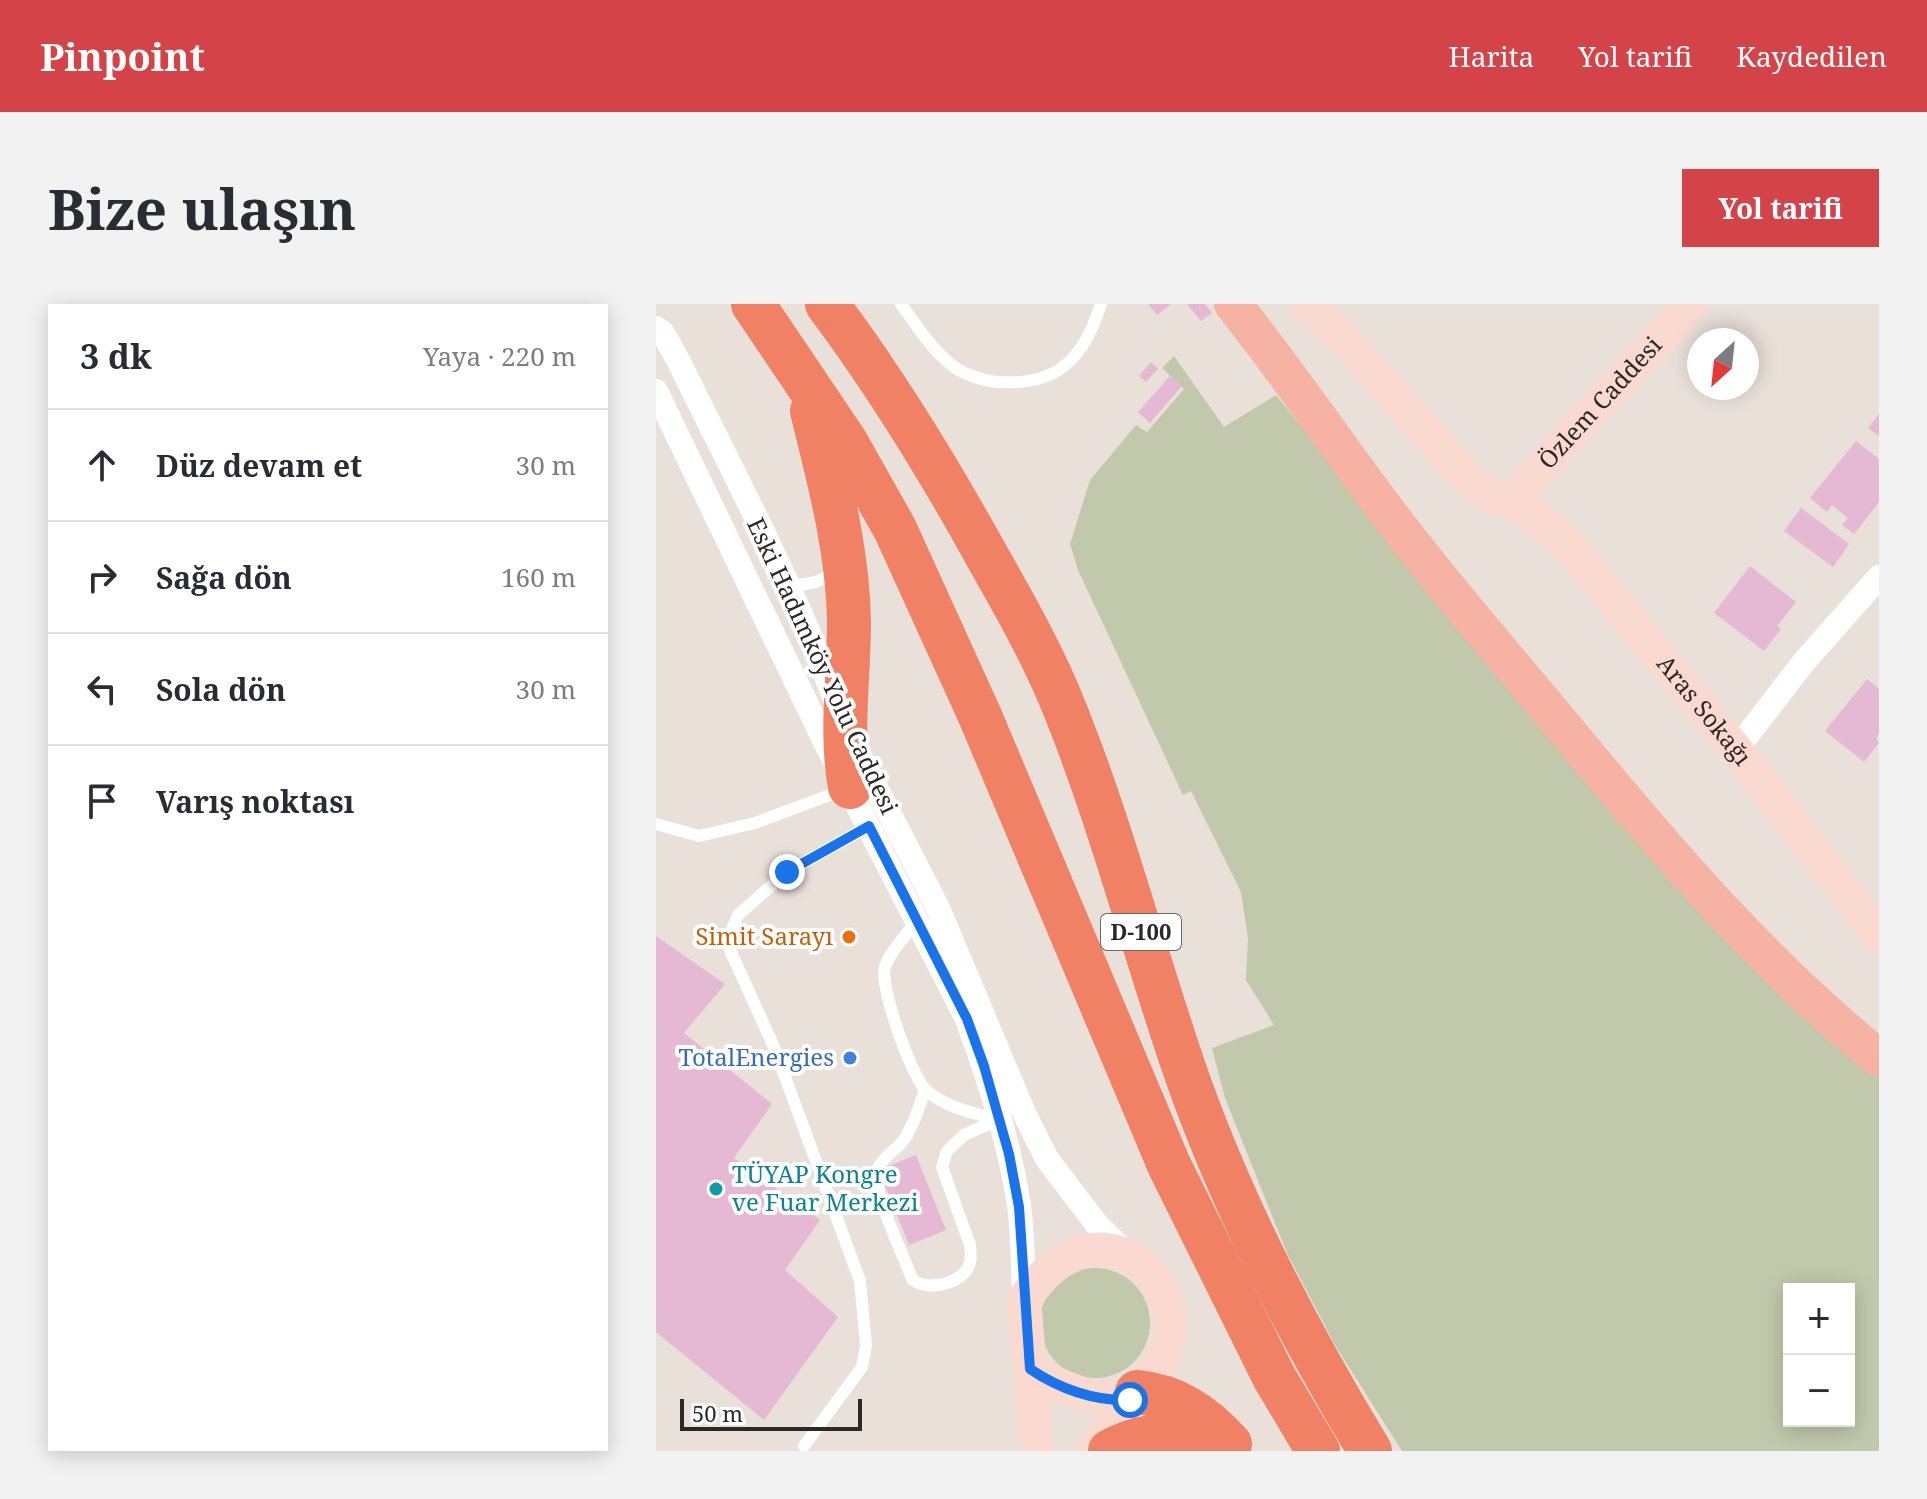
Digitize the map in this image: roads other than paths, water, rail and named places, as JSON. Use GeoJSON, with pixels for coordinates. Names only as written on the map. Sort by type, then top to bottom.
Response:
{"type":"FeatureCollection","features":[{"type":"Feature","properties":{"kind":"highway","name":"D-100"},"geometry":{"type":"LineString","coordinates":[[753,304],[846,442],[895,529],[980,716],[1169,1165],[1274,1377],[1318,1451]]}},
{"type":"Feature","properties":{"kind":"highway","name":"D-100"},"geometry":{"type":"LineString","coordinates":[[827,304],[892,398],[951,492],[1001,580],[1057,691],[1089,770],[1184,1068],[1237,1201],[1306,1338],[1370,1451]]}},
{"type":"Feature","properties":{"kind":"highway"},"geometry":{"type":"LineString","coordinates":[[861,304],[948,439],[991,539],[1001,580]]}},
{"type":"Feature","properties":{"kind":"highway"},"geometry":{"type":"LineString","coordinates":[[802,373],[841,535],[849,619],[845,728],[850,787]]}},
{"type":"Feature","properties":{"kind":"highway"},"geometry":{"type":"LineString","coordinates":[[1134,1396],[1155,1394],[1181,1403],[1210,1422],[1236,1451]]}},
{"type":"Feature","properties":{"kind":"highway"},"geometry":{"type":"LineString","coordinates":[[1110,1451],[1128,1441],[1174,1435],[1194,1438],[1224,1451]]}},
{"type":"Feature","properties":{"kind":"main road"},"geometry":{"type":"LineString","coordinates":[[1233,304],[1290,376],[1389,514],[1641,820],[1716,904],[1786,975],[1879,1058]]}},
{"type":"Feature","properties":{"kind":"street","name":"Aras Sokağı"},"geometry":{"type":"LineString","coordinates":[[1306,304],[1341,336],[1470,481],[1497,499],[1510,502],[1537,518],[1567,543],[1736,750],[1879,936]]}},
{"type":"Feature","properties":{"kind":"street","name":"Aras Sokağı"},"geometry":{"type":"LineString","coordinates":[[1327,304],[1393,367],[1510,502]]}},
{"type":"Feature","properties":{"kind":"street","name":"Özlem Caddesi"},"geometry":{"type":"LineString","coordinates":[[1510,502],[1691,304]]}},
{"type":"Feature","properties":{"kind":"street","name":"Eski Hadımköy Yolu Caddesi"},"geometry":{"type":"LineString","coordinates":[[656,328],[663,333],[679,362],[814,641],[845,728],[928,914],[1047,1159],[1098,1226],[1133,1260],[1149,1270],[1162,1289],[1171,1315],[1168,1345],[1157,1369],[1092,1451]]}},
{"type":"Feature","properties":{"kind":"street","name":"Eski Hadımköy Yolu Caddesi"},"geometry":{"type":"LineString","coordinates":[[656,391],[747,584],[869,826],[928,914],[967,1019],[999,1119],[1019,1207],[1037,1451]]}},
{"type":"Feature","properties":{"kind":"street"},"geometry":{"type":"LineString","coordinates":[[1736,750],[1803,663],[1879,577]]}},
{"type":"Feature","properties":{"kind":"street"},"geometry":{"type":"LineString","coordinates":[[747,584],[773,581],[788,586]]}},
{"type":"Feature","properties":{"kind":"street"},"geometry":{"type":"LineString","coordinates":[[1024,1299],[1044,1273],[1081,1252],[1106,1248],[1133,1260]]}},
{"type":"Feature","properties":{"kind":"street"},"geometry":{"type":"LineString","coordinates":[[1030,1369],[1065,1389],[1112,1401],[1134,1396]]}},
{"type":"Feature","properties":{"kind":"lane"},"geometry":{"type":"LineString","coordinates":[[901,304],[931,346],[956,368],[989,381],[1023,384],[1055,375],[1072,360],[1093,329],[1101,304]]}},
{"type":"Feature","properties":{"kind":"lane"},"geometry":{"type":"LineString","coordinates":[[788,586],[817,583],[833,573],[842,555]]}},
{"type":"Feature","properties":{"kind":"lane"},"geometry":{"type":"LineString","coordinates":[[656,824],[699,836],[755,823],[850,787]]}},
{"type":"Feature","properties":{"kind":"lane"},"geometry":{"type":"LineString","coordinates":[[804,1446],[862,1367],[866,1346],[860,1281],[774,1047],[730,950],[730,934],[738,915],[787,872],[869,826]]}},
{"type":"Feature","properties":{"kind":"lane"},"geometry":{"type":"LineString","coordinates":[[928,914],[885,968],[885,993],[925,1090],[965,1112],[999,1119]]}},
{"type":"Feature","properties":{"kind":"lane"},"geometry":{"type":"LineString","coordinates":[[925,1090],[903,1140],[880,1165],[876,1176],[879,1195],[912,1279],[920,1285],[932,1287],[967,1270],[971,1259],[970,1245],[942,1167],[947,1151],[964,1135],[999,1119]]}},
{"type":"Feature","properties":{"kind":"place","name":"Simit Sarayı"},"geometry":{"type":"Point","coordinates":[849,937]}},
{"type":"Feature","properties":{"kind":"place","name":"TotalEnergies"},"geometry":{"type":"Point","coordinates":[850,1058]}},
{"type":"Feature","properties":{"kind":"place","name":"TÜYAP Kongre ve Fuar Merkezi"},"geometry":{"type":"Point","coordinates":[716,1189]}}]}
